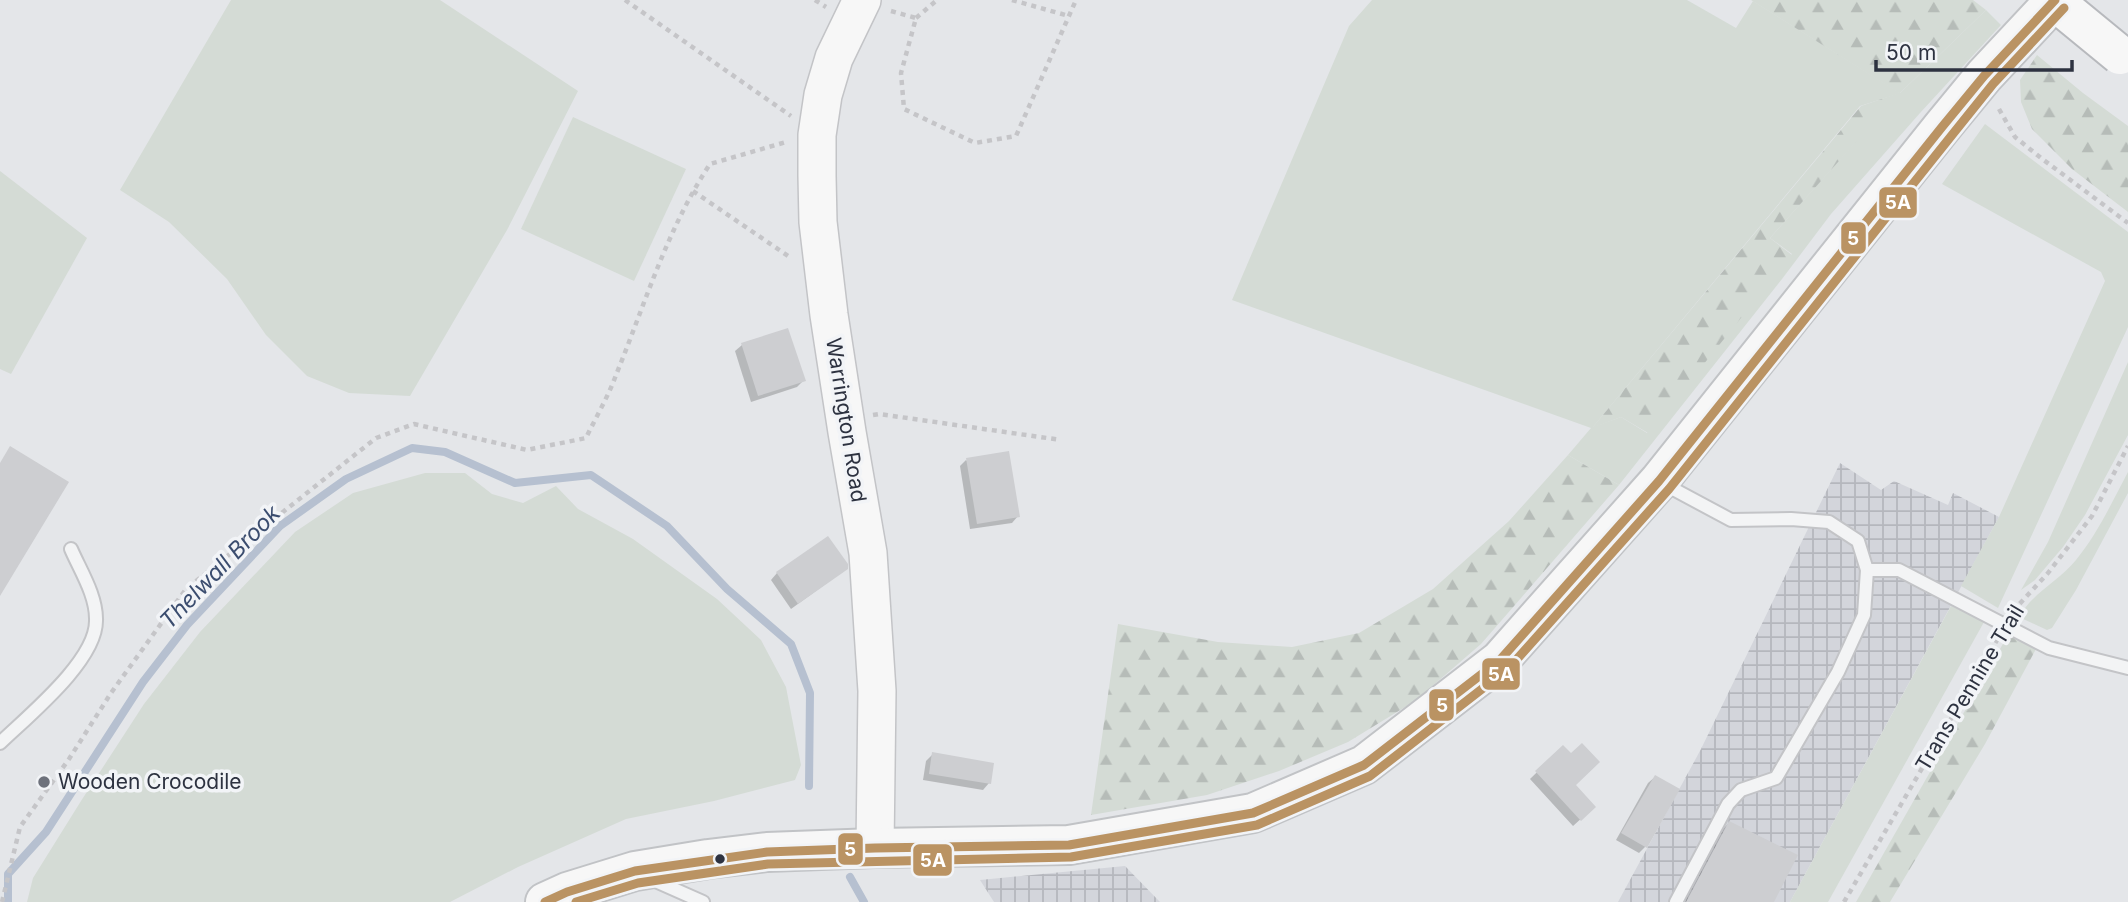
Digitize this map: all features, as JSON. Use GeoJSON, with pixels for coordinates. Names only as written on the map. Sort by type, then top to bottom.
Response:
{"type":"FeatureCollection","features":[{"type":"Feature","properties":{"kind":"main road"},"geometry":{"type":"LineString","coordinates":[[545,902],[567,892],[635,872],[767,852],[1069,845],[1253,813],[1364,765],[1500,660],[1659,481],[1942,127],[1984,76],[2054,0],[2120,55]]}},
{"type":"Feature","properties":{"kind":"street","name":"Warrington Road"},"geometry":{"type":"LineString","coordinates":[[861,1],[834,58],[823,96],[817,135],[818,222],[845,419],[869,553],[877,691],[875,848]]}},
{"type":"Feature","properties":{"kind":"lane"},"geometry":{"type":"LineString","coordinates":[[1659,481],[1731,520],[1791,519],[1829,522],[1858,541],[1867,570],[1864,615],[1838,672],[1776,778],[1741,790],[1728,804],[1676,902]]}},
{"type":"Feature","properties":{"kind":"lane"},"geometry":{"type":"LineString","coordinates":[[0,743],[75,668],[90,645],[97,621],[93,600],[71,549]]}},
{"type":"Feature","properties":{"kind":"lane"},"geometry":{"type":"LineString","coordinates":[[1867,570],[1899,570],[2049,648],[2128,668]]}},
{"type":"Feature","properties":{"kind":"lane"},"geometry":{"type":"LineString","coordinates":[[635,872],[703,902]]}},
{"type":"Feature","properties":{"kind":"path"},"geometry":{"type":"LineString","coordinates":[[625,0],[817,135]]}},
{"type":"Feature","properties":{"kind":"path"},"geometry":{"type":"LineString","coordinates":[[937,0],[916,18],[901,74],[904,109],[975,143],[1016,136],[1076,0]]}},
{"type":"Feature","properties":{"kind":"path"},"geometry":{"type":"LineString","coordinates":[[1012,0],[1069,16]]}},
{"type":"Feature","properties":{"kind":"path"},"geometry":{"type":"LineString","coordinates":[[861,1],[916,18]]}},
{"type":"Feature","properties":{"kind":"path"},"geometry":{"type":"LineString","coordinates":[[1999,103],[1999,110],[2015,137],[2128,223]]}},
{"type":"Feature","properties":{"kind":"path"},"geometry":{"type":"LineString","coordinates":[[2,902],[20,827],[186,589],[376,438],[414,425],[527,450],[586,438],[616,377],[657,265],[694,189],[710,164],[817,135]]}},
{"type":"Feature","properties":{"kind":"path"},"geometry":{"type":"LineString","coordinates":[[694,189],[791,258],[824,273]]}},
{"type":"Feature","properties":{"kind":"path"},"geometry":{"type":"LineString","coordinates":[[845,419],[879,414],[1061,440]]}},
{"type":"Feature","properties":{"kind":"path","name":"Trans Pennine Trail"},"geometry":{"type":"LineString","coordinates":[[1844,902],[2013,610],[2048,573],[2092,516],[2128,446]]}},
{"type":"Feature","properties":{"kind":"shaded area"},"geometry":{"type":"Polygon","coordinates":[[[1840,463],[1881,490],[1894,481],[1948,505],[1953,493],[1999,517],[1790,902],[1618,902],[1701,749],[1840,463]]]}},
{"type":"Feature","properties":{"kind":"shaded area"},"geometry":{"type":"Polygon","coordinates":[[[1125,866],[1160,902],[994,902],[980,880],[1125,866]]]}},
{"type":"Feature","properties":{"kind":"green space"},"geometry":{"type":"Polygon","coordinates":[[[231,0],[440,0],[578,91],[507,230],[410,396],[349,393],[307,376],[266,335],[227,279],[169,222],[120,190],[231,0]]]}},
{"type":"Feature","properties":{"kind":"green space"},"geometry":{"type":"Polygon","coordinates":[[[1372,0],[1687,0],[1736,28],[1753,1],[1900,93],[1986,10],[2001,25],[1831,214],[1619,485],[1568,455],[1591,428],[1232,300],[1349,26],[1372,0]],[[1898,94],[1860,106],[1593,427],[1621,417],[1647,433],[1792,254],[1770,238],[1898,94]]]}},
{"type":"Feature","properties":{"kind":"green space"},"geometry":{"type":"Polygon","coordinates":[[[1751,0],[1973,0],[1986,10],[1900,93],[1770,238],[1792,255],[1648,433],[1621,417],[1592,428],[1861,106],[1899,93],[1751,0]]]}},
{"type":"Feature","properties":{"kind":"green space"},"geometry":{"type":"Polygon","coordinates":[[[2037,55],[2128,126],[2128,212],[2072,169],[2032,129],[2021,102],[2020,80],[2037,55]]]}},
{"type":"Feature","properties":{"kind":"green space"},"geometry":{"type":"Polygon","coordinates":[[[573,117],[686,169],[634,281],[521,229],[573,117]]]}},
{"type":"Feature","properties":{"kind":"green space"},"geometry":{"type":"Polygon","coordinates":[[[1985,124],[2128,232],[2128,327],[1998,608],[1961,586],[1999,517],[2105,281],[2101,272],[1942,184],[1985,124]]]}},
{"type":"Feature","properties":{"kind":"green space"},"geometry":{"type":"Polygon","coordinates":[[[0,171],[87,238],[11,374],[0,369],[0,171]]]}},
{"type":"Feature","properties":{"kind":"green space"},"geometry":{"type":"Polygon","coordinates":[[[2128,362],[2128,435],[2085,515],[2063,547],[2035,580],[2021,590],[2048,542],[2128,362]]]}},
{"type":"Feature","properties":{"kind":"green space"},"geometry":{"type":"Polygon","coordinates":[[[1568,455],[1619,485],[1481,644],[1415,701],[1348,742],[1279,771],[1207,795],[1091,815],[1118,624],[1218,642],[1292,647],[1359,633],[1433,589],[1509,521],[1568,455]]]}},
{"type":"Feature","properties":{"kind":"green space"},"geometry":{"type":"Polygon","coordinates":[[[2128,472],[2128,493],[2076,590],[2052,628],[2047,630],[2019,617],[2031,601],[2084,550],[2128,472]]]}},
{"type":"Feature","properties":{"kind":"green space"},"geometry":{"type":"Polygon","coordinates":[[[425,473],[465,473],[492,494],[523,503],[556,486],[578,509],[633,539],[717,599],[761,640],[786,687],[801,765],[795,780],[714,801],[626,819],[518,867],[450,902],[27,902],[33,878],[81,801],[144,704],[200,632],[295,532],[353,493],[425,473]]]}},
{"type":"Feature","properties":{"kind":"green space"},"geometry":{"type":"Polygon","coordinates":[[[1951,606],[1984,622],[1828,902],[1790,902],[1951,606]]]}},
{"type":"Feature","properties":{"kind":"green space"},"geometry":{"type":"Polygon","coordinates":[[[2008,635],[2036,649],[1985,744],[1890,902],[1856,902],[2008,635]]]}},
{"type":"Feature","properties":{"kind":"building"},"geometry":{"type":"Polygon","coordinates":[[[788,328],[806,381],[758,396],[741,343],[788,328]]]}},
{"type":"Feature","properties":{"kind":"building"},"geometry":{"type":"Polygon","coordinates":[[[10,446],[69,482],[0,596],[0,463],[10,446]]]}},
{"type":"Feature","properties":{"kind":"building"},"geometry":{"type":"Polygon","coordinates":[[[1009,451],[1020,517],[977,524],[966,458],[1009,451]]]}},
{"type":"Feature","properties":{"kind":"building"},"geometry":{"type":"Polygon","coordinates":[[[828,536],[848,564],[848,569],[798,604],[776,572],[828,536]]]}},
{"type":"Feature","properties":{"kind":"building"},"geometry":{"type":"Polygon","coordinates":[[[1582,743],[1600,762],[1576,785],[1596,807],[1581,821],[1535,771],[1563,745],[1571,753],[1582,743]]]}},
{"type":"Feature","properties":{"kind":"building"},"geometry":{"type":"Polygon","coordinates":[[[932,752],[994,763],[991,784],[929,774],[932,752]]]}},
{"type":"Feature","properties":{"kind":"building"},"geometry":{"type":"Polygon","coordinates":[[[1655,775],[1680,789],[1647,848],[1621,833],[1655,775]]]}},
{"type":"Feature","properties":{"kind":"building"},"geometry":{"type":"Polygon","coordinates":[[[1729,821],[1798,855],[1774,902],[1686,902],[1729,821]]]}},
{"type":"Feature","properties":{"kind":"waterway","name":"Thelwall Brook"},"geometry":{"type":"LineString","coordinates":[[8,902],[8,874],[46,832],[143,682],[187,625],[280,526],[346,479],[412,448],[445,452],[515,483],[591,475],[667,526],[727,589],[791,644],[810,693],[809,786]]}},
{"type":"Feature","properties":{"kind":"waterway","name":"Thelwall Brook"},"geometry":{"type":"LineString","coordinates":[[850,877],[864,902]]}},
{"type":"Feature","properties":{"kind":"transit line","name":"5"},"geometry":{"type":"LineString","coordinates":[[545,902],[567,892],[635,871],[767,852],[1069,845],[1253,813],[1364,765],[1500,660],[1659,481],[1942,127],[1984,76],[2055,0]]}},
{"type":"Feature","properties":{"kind":"transit line","name":"5A"},"geometry":{"type":"LineString","coordinates":[[576,902],[638,883],[768,864],[1071,857],[1257,825],[1370,776],[1509,668],[1669,489],[1993,84],[2064,8]]}},
{"type":"Feature","properties":{"kind":"place","name":"Wooden Crocodile"},"geometry":{"type":"Point","coordinates":[44,782]}}]}
